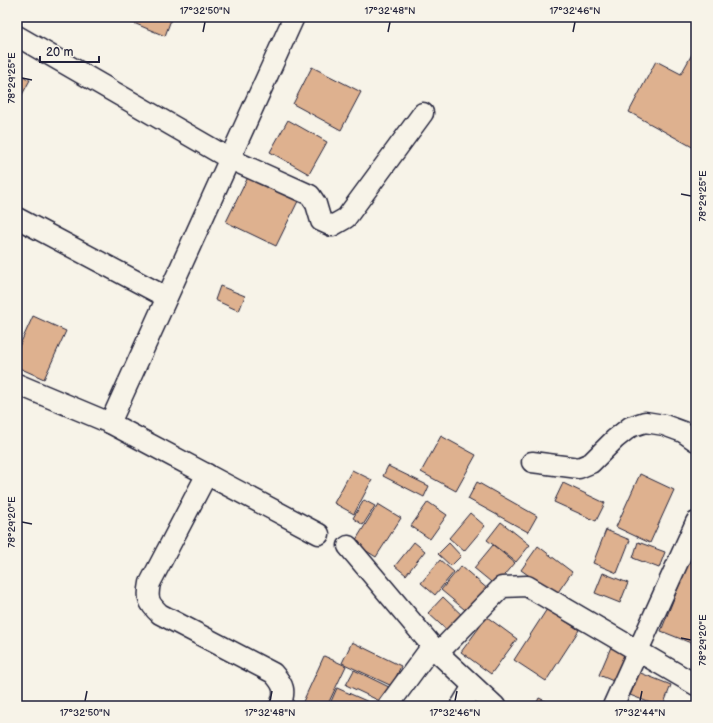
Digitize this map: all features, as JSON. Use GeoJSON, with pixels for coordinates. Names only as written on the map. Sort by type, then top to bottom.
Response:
{"type":"FeatureCollection","features":[{"type":"Feature","properties":{"kind":"street"},"geometry":{"type":"LineString","coordinates":[[110,423],[294,17]]}},
{"type":"Feature","properties":{"kind":"street"},"geometry":{"type":"LineString","coordinates":[[17,36],[230,158],[310,195],[316,204],[321,221],[332,226],[346,218],[423,113]]}},
{"type":"Feature","properties":{"kind":"street"},"geometry":{"type":"LineString","coordinates":[[17,218],[166,297]]}},
{"type":"Feature","properties":{"kind":"street"},"geometry":{"type":"LineString","coordinates":[[17,384],[110,423],[319,534]]}},
{"type":"Feature","properties":{"kind":"street"},"geometry":{"type":"LineString","coordinates":[[532,462],[579,468],[591,463],[615,439],[630,427],[645,422],[664,424],[683,432],[696,441]]}},
{"type":"Feature","properties":{"kind":"street"},"geometry":{"type":"LineString","coordinates":[[207,474],[150,583],[148,594],[151,606],[160,614],[273,673],[281,682],[284,692],[280,706]]}},
{"type":"Feature","properties":{"kind":"street"},"geometry":{"type":"LineString","coordinates":[[613,706],[696,522]]}},
{"type":"Feature","properties":{"kind":"street"},"geometry":{"type":"LineString","coordinates":[[348,546],[435,650],[494,706]]}},
{"type":"Feature","properties":{"kind":"street"},"geometry":{"type":"LineString","coordinates":[[388,706],[435,650],[502,586],[527,586],[696,685]]}},
{"type":"Feature","properties":{"kind":"street"},"geometry":{"type":"LineString","coordinates":[[461,706],[473,686]]}},
{"type":"Feature","properties":{"kind":"building"},"geometry":{"type":"Polygon","coordinates":[[[119,17],[172,17],[165,36],[119,17]]]}},
{"type":"Feature","properties":{"kind":"building"},"geometry":{"type":"Polygon","coordinates":[[[696,47],[696,149],[629,112],[656,61],[681,74],[696,47]]]}},
{"type":"Feature","properties":{"kind":"building"},"geometry":{"type":"Polygon","coordinates":[[[312,67],[361,92],[341,130],[293,104],[312,67]]]}},
{"type":"Feature","properties":{"kind":"building"},"geometry":{"type":"Polygon","coordinates":[[[17,73],[30,80],[17,104],[17,73]]]}},
{"type":"Feature","properties":{"kind":"building"},"geometry":{"type":"Polygon","coordinates":[[[288,120],[327,142],[309,174],[270,152],[288,120]]]}},
{"type":"Feature","properties":{"kind":"building"},"geometry":{"type":"Polygon","coordinates":[[[249,175],[299,199],[276,246],[226,222],[249,175]]]}},
{"type":"Feature","properties":{"kind":"building"},"geometry":{"type":"Polygon","coordinates":[[[220,286],[245,296],[239,311],[215,300],[220,286]]]}},
{"type":"Feature","properties":{"kind":"building"},"geometry":{"type":"Polygon","coordinates":[[[33,316],[66,331],[44,379],[17,367],[17,351],[33,316]]]}},
{"type":"Feature","properties":{"kind":"building"},"geometry":{"type":"Polygon","coordinates":[[[441,436],[476,455],[456,491],[421,472],[441,436]]]}},
{"type":"Feature","properties":{"kind":"building"},"geometry":{"type":"Polygon","coordinates":[[[388,466],[429,486],[424,497],[383,476],[388,466]]]}},
{"type":"Feature","properties":{"kind":"building"},"geometry":{"type":"Polygon","coordinates":[[[352,470],[372,480],[354,514],[334,503],[352,470]]]}},
{"type":"Feature","properties":{"kind":"building"},"geometry":{"type":"Polygon","coordinates":[[[640,474],[674,490],[650,543],[616,527],[640,474]]]}},
{"type":"Feature","properties":{"kind":"building"},"geometry":{"type":"Polygon","coordinates":[[[477,482],[537,516],[528,532],[468,499],[477,482]]]}},
{"type":"Feature","properties":{"kind":"building"},"geometry":{"type":"Polygon","coordinates":[[[563,483],[605,503],[596,521],[554,502],[563,483]]]}},
{"type":"Feature","properties":{"kind":"building"},"geometry":{"type":"Polygon","coordinates":[[[364,500],[375,506],[363,525],[353,518],[364,500]]]}},
{"type":"Feature","properties":{"kind":"building"},"geometry":{"type":"Polygon","coordinates":[[[428,502],[447,515],[430,539],[411,526],[428,502]]]}},
{"type":"Feature","properties":{"kind":"building"},"geometry":{"type":"Polygon","coordinates":[[[378,504],[401,518],[376,557],[354,543],[378,504]]]}},
{"type":"Feature","properties":{"kind":"building"},"geometry":{"type":"Polygon","coordinates":[[[470,513],[485,526],[464,551],[449,538],[470,513]]]}},
{"type":"Feature","properties":{"kind":"building"},"geometry":{"type":"Polygon","coordinates":[[[501,522],[530,545],[516,562],[487,540],[501,522]]]}},
{"type":"Feature","properties":{"kind":"building"},"geometry":{"type":"Polygon","coordinates":[[[606,530],[630,540],[617,573],[593,563],[606,530]]]}},
{"type":"Feature","properties":{"kind":"building"},"geometry":{"type":"Polygon","coordinates":[[[414,542],[425,551],[406,575],[395,566],[414,542]]]}},
{"type":"Feature","properties":{"kind":"building"},"geometry":{"type":"Polygon","coordinates":[[[638,542],[665,552],[659,568],[633,558],[638,542]]]}},
{"type":"Feature","properties":{"kind":"building"},"geometry":{"type":"Polygon","coordinates":[[[449,543],[461,556],[451,566],[438,554],[449,543]]]}},
{"type":"Feature","properties":{"kind":"building"},"geometry":{"type":"Polygon","coordinates":[[[493,545],[515,563],[496,586],[474,568],[493,545]]]}},
{"type":"Feature","properties":{"kind":"building"},"geometry":{"type":"Polygon","coordinates":[[[538,546],[572,572],[556,595],[521,570],[538,546]]]}},
{"type":"Feature","properties":{"kind":"building"},"geometry":{"type":"Polygon","coordinates":[[[691,555],[696,557],[696,645],[661,631],[691,555]]]}},
{"type":"Feature","properties":{"kind":"building"},"geometry":{"type":"Polygon","coordinates":[[[440,560],[454,572],[435,595],[421,583],[440,560]]]}},
{"type":"Feature","properties":{"kind":"building"},"geometry":{"type":"Polygon","coordinates":[[[461,566],[490,591],[470,614],[441,590],[461,566]]]}},
{"type":"Feature","properties":{"kind":"building"},"geometry":{"type":"Polygon","coordinates":[[[603,573],[628,583],[620,603],[595,593],[603,573]]]}},
{"type":"Feature","properties":{"kind":"building"},"geometry":{"type":"Polygon","coordinates":[[[443,597],[466,619],[452,635],[428,613],[443,597]]]}},
{"type":"Feature","properties":{"kind":"building"},"geometry":{"type":"Polygon","coordinates":[[[547,609],[579,630],[546,681],[514,660],[547,609]]]}},
{"type":"Feature","properties":{"kind":"building"},"geometry":{"type":"Polygon","coordinates":[[[487,617],[517,639],[491,674],[461,652],[487,617]]]}},
{"type":"Feature","properties":{"kind":"building"},"geometry":{"type":"Polygon","coordinates":[[[352,642],[401,666],[392,686],[342,663],[352,642]]]}},
{"type":"Feature","properties":{"kind":"building"},"geometry":{"type":"Polygon","coordinates":[[[611,647],[630,654],[618,683],[599,675],[611,647]]]}},
{"type":"Feature","properties":{"kind":"building"},"geometry":{"type":"Polygon","coordinates":[[[324,656],[346,666],[327,706],[301,706],[324,656]]]}},
{"type":"Feature","properties":{"kind":"building"},"geometry":{"type":"Polygon","coordinates":[[[354,670],[391,688],[384,703],[346,685],[354,670]]]}},
{"type":"Feature","properties":{"kind":"building"},"geometry":{"type":"Polygon","coordinates":[[[633,670],[671,685],[663,706],[658,706],[630,695],[635,684],[628,681],[633,670]]]}},
{"type":"Feature","properties":{"kind":"building"},"geometry":{"type":"Polygon","coordinates":[[[337,688],[371,703],[370,706],[329,706],[337,688]]]}},
{"type":"Feature","properties":{"kind":"building"},"geometry":{"type":"Polygon","coordinates":[[[539,698],[556,706],[535,706],[539,698]]]}}]}
